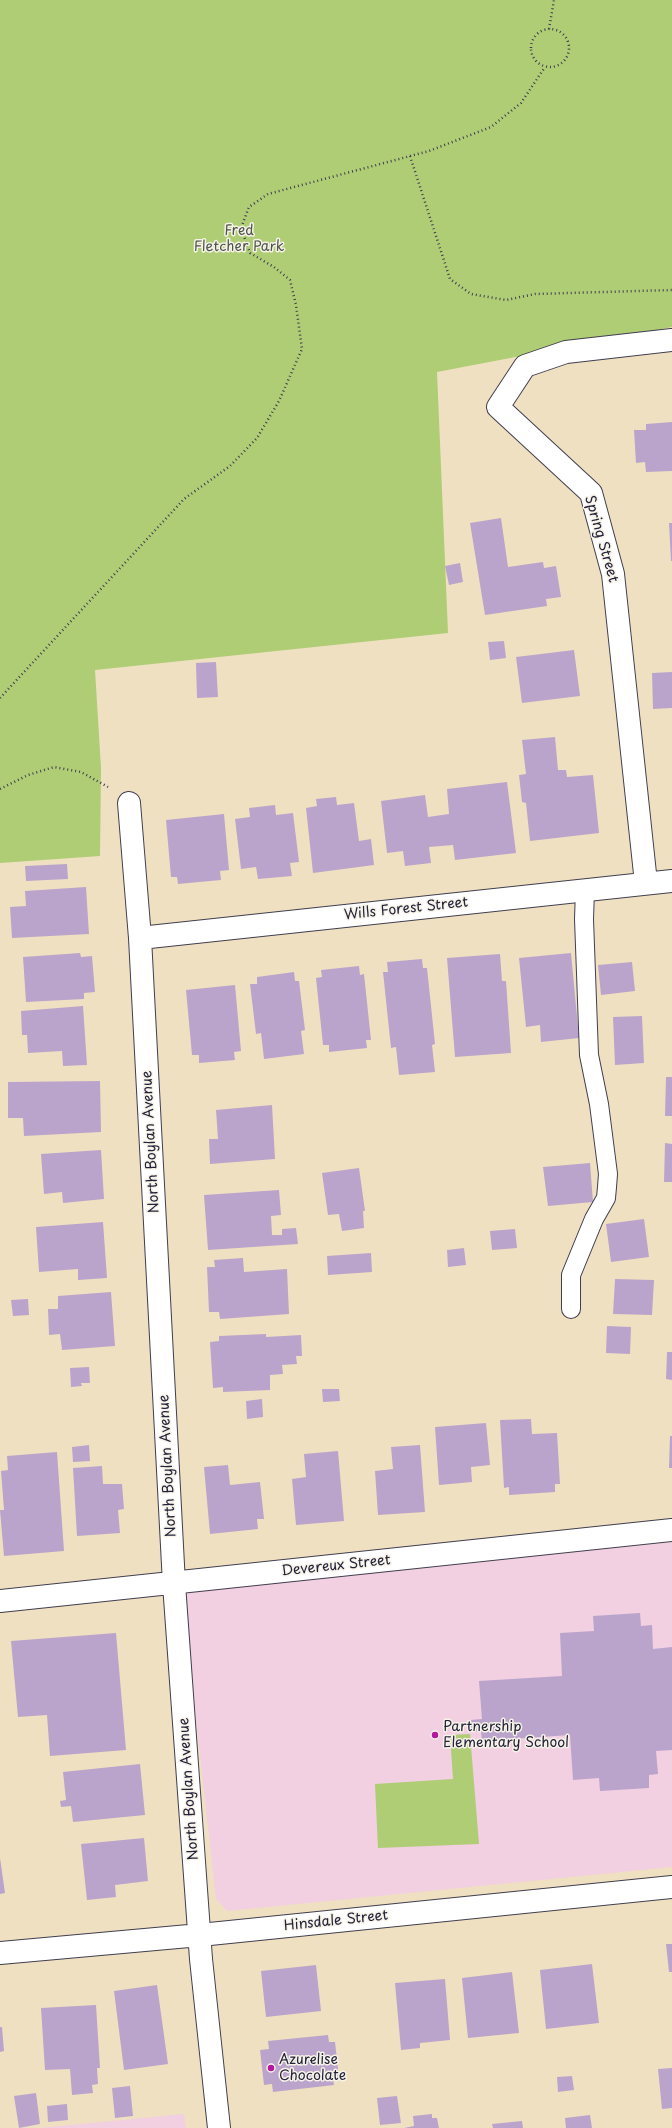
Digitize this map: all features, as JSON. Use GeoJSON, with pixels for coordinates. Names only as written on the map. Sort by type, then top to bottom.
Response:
{"type":"FeatureCollection","features":[{"type":"Feature","properties":{"kind":"street","name":"Spring Street"},"geometry":{"type":"LineString","coordinates":[[646,883],[613,574],[591,493],[498,407],[525,366],[566,352],[672,340]]}},
{"type":"Feature","properties":{"kind":"street","name":"North Boylan Avenue"},"geometry":{"type":"LineString","coordinates":[[129,803],[140,938],[174,1584],[200,1935],[219,2128]]}},
{"type":"Feature","properties":{"kind":"street","name":"Wills Forest Street"},"geometry":{"type":"LineString","coordinates":[[140,938],[672,881]]}},
{"type":"Feature","properties":{"kind":"street","name":"Devereux Street"},"geometry":{"type":"LineString","coordinates":[[0,1601],[174,1584],[672,1530]]}},
{"type":"Feature","properties":{"kind":"street","name":"Hinsdale Street"},"geometry":{"type":"LineString","coordinates":[[0,1954],[672,1887]]}},
{"type":"Feature","properties":{"kind":"lane"},"geometry":{"type":"LineString","coordinates":[[571,1309],[571,1275],[594,1219],[606,1198],[608,1174],[599,1104],[589,1055],[585,942],[585,890]]}},
{"type":"Feature","properties":{"kind":"path"},"geometry":{"type":"LineString","coordinates":[[549,29],[554,0]]}},
{"type":"Feature","properties":{"kind":"path"},"geometry":{"type":"LineString","coordinates":[[0,698],[184,498],[230,466],[257,438],[279,401],[302,349],[296,305],[290,280],[274,267],[250,252],[242,228],[249,207],[268,194],[429,151],[491,127],[521,103],[545,67],[561,64],[568,57],[570,50],[566,37],[555,30],[549,29],[537,34],[532,43],[534,58],[545,67]]}},
{"type":"Feature","properties":{"kind":"path"},"geometry":{"type":"LineString","coordinates":[[410,156],[450,279],[471,294],[506,300],[535,294],[672,290]]}},
{"type":"Feature","properties":{"kind":"path"},"geometry":{"type":"LineString","coordinates":[[0,789],[28,776],[54,767],[81,772],[101,781],[129,803]]}},
{"type":"Feature","properties":{"kind":"shaded area","name":"Partnership Elementary School"},"geometry":{"type":"Polygon","coordinates":[[[672,1542],[672,1867],[227,1911],[216,1899],[183,1602],[189,1592],[672,1542]]]}},
{"type":"Feature","properties":{"kind":"shaded area"},"geometry":{"type":"Polygon","coordinates":[[[184,2114],[186,2128],[41,2128],[50,2127],[184,2114]]]}},
{"type":"Feature","properties":{"kind":"green space","name":"Fred Fletcher Park"},"geometry":{"type":"Polygon","coordinates":[[[0,0],[672,0],[672,327],[437,372],[448,633],[95,670],[101,768],[100,856],[0,863],[0,0]]]}},
{"type":"Feature","properties":{"kind":"green space"},"geometry":{"type":"Polygon","coordinates":[[[470,1734],[479,1844],[378,1848],[375,1784],[453,1779],[450,1735],[470,1734]]]}},
{"type":"Feature","properties":{"kind":"building"},"geometry":{"type":"Polygon","coordinates":[[[672,422],[672,471],[646,472],[645,462],[636,463],[634,430],[646,430],[646,424],[672,422]]]}},
{"type":"Feature","properties":{"kind":"building"},"geometry":{"type":"Polygon","coordinates":[[[501,518],[508,567],[543,562],[544,568],[556,566],[561,597],[546,599],[547,606],[485,615],[470,523],[501,518]]]}},
{"type":"Feature","properties":{"kind":"building"},"geometry":{"type":"Polygon","coordinates":[[[669,523],[672,523],[672,561],[671,561],[669,523]]]}},
{"type":"Feature","properties":{"kind":"building"},"geometry":{"type":"Polygon","coordinates":[[[460,563],[463,582],[449,585],[445,566],[460,563]]]}},
{"type":"Feature","properties":{"kind":"building"},"geometry":{"type":"Polygon","coordinates":[[[504,641],[506,658],[490,660],[488,642],[504,641]]]}},
{"type":"Feature","properties":{"kind":"building"},"geometry":{"type":"Polygon","coordinates":[[[574,650],[580,696],[522,703],[516,657],[574,650]]]}},
{"type":"Feature","properties":{"kind":"building"},"geometry":{"type":"Polygon","coordinates":[[[216,662],[218,697],[197,698],[196,663],[216,662]]]}},
{"type":"Feature","properties":{"kind":"building"},"geometry":{"type":"Polygon","coordinates":[[[672,672],[672,708],[653,709],[652,673],[672,672]]]}},
{"type":"Feature","properties":{"kind":"building"},"geometry":{"type":"Polygon","coordinates":[[[555,737],[558,770],[566,770],[567,777],[593,775],[599,833],[530,841],[526,803],[522,802],[519,775],[526,774],[522,740],[555,737]]]}},
{"type":"Feature","properties":{"kind":"building"},"geometry":{"type":"Polygon","coordinates":[[[507,782],[516,853],[455,860],[453,845],[429,847],[431,863],[405,866],[403,851],[387,853],[381,801],[425,795],[428,817],[449,814],[447,789],[507,782]]]}},
{"type":"Feature","properties":{"kind":"building"},"geometry":{"type":"Polygon","coordinates":[[[336,797],[337,805],[354,803],[359,841],[371,839],[374,865],[313,873],[306,808],[317,806],[316,799],[336,797]]]}},
{"type":"Feature","properties":{"kind":"building"},"geometry":{"type":"Polygon","coordinates":[[[275,805],[276,815],[293,813],[299,862],[290,863],[292,876],[258,879],[256,867],[241,869],[235,819],[250,817],[249,808],[275,805]]]}},
{"type":"Feature","properties":{"kind":"building"},"geometry":{"type":"Polygon","coordinates":[[[224,814],[229,870],[220,871],[221,880],[178,884],[177,877],[171,877],[166,820],[224,814]]]}},
{"type":"Feature","properties":{"kind":"building"},"geometry":{"type":"Polygon","coordinates":[[[67,864],[68,879],[26,881],[25,866],[67,864]]]}},
{"type":"Feature","properties":{"kind":"building"},"geometry":{"type":"Polygon","coordinates":[[[86,887],[89,934],[12,938],[10,907],[26,906],[25,891],[86,887]]]}},
{"type":"Feature","properties":{"kind":"building"},"geometry":{"type":"Polygon","coordinates":[[[80,953],[81,957],[92,956],[95,992],[84,993],[84,999],[26,1002],[23,957],[80,953]]]}},
{"type":"Feature","properties":{"kind":"building"},"geometry":{"type":"Polygon","coordinates":[[[571,953],[579,1038],[541,1042],[540,1025],[526,1027],[519,958],[571,953]]]}},
{"type":"Feature","properties":{"kind":"building"},"geometry":{"type":"Polygon","coordinates":[[[500,954],[502,981],[506,981],[511,1053],[455,1057],[447,958],[500,954]]]}},
{"type":"Feature","properties":{"kind":"building"},"geometry":{"type":"Polygon","coordinates":[[[422,959],[423,968],[427,968],[435,1044],[432,1045],[435,1072],[399,1075],[396,1047],[391,1048],[383,972],[388,972],[387,962],[422,959]]]}},
{"type":"Feature","properties":{"kind":"building"},"geometry":{"type":"Polygon","coordinates":[[[632,962],[635,991],[601,995],[598,965],[632,962]]]}},
{"type":"Feature","properties":{"kind":"building"},"geometry":{"type":"Polygon","coordinates":[[[359,966],[360,975],[364,974],[371,1040],[366,1040],[367,1048],[329,1052],[329,1045],[323,1045],[316,978],[322,977],[321,970],[359,966]]]}},
{"type":"Feature","properties":{"kind":"building"},"geometry":{"type":"Polygon","coordinates":[[[294,972],[295,981],[299,981],[305,1030],[301,1031],[304,1054],[264,1059],[261,1033],[256,1034],[250,984],[257,984],[257,977],[294,972]]]}},
{"type":"Feature","properties":{"kind":"building"},"geometry":{"type":"Polygon","coordinates":[[[235,985],[241,1051],[234,1052],[235,1060],[199,1063],[199,1055],[192,1055],[186,990],[235,985]]]}},
{"type":"Feature","properties":{"kind":"building"},"geometry":{"type":"Polygon","coordinates":[[[83,1006],[87,1065],[63,1066],[62,1051],[28,1053],[27,1035],[22,1035],[21,1011],[83,1006]]]}},
{"type":"Feature","properties":{"kind":"building"},"geometry":{"type":"Polygon","coordinates":[[[642,1016],[644,1063],[615,1065],[613,1017],[642,1016]]]}},
{"type":"Feature","properties":{"kind":"building"},"geometry":{"type":"Polygon","coordinates":[[[666,1077],[672,1077],[672,1116],[665,1116],[666,1077]]]}},
{"type":"Feature","properties":{"kind":"building"},"geometry":{"type":"Polygon","coordinates":[[[100,1081],[101,1132],[24,1136],[23,1118],[8,1118],[8,1082],[100,1081]]]}},
{"type":"Feature","properties":{"kind":"building"},"geometry":{"type":"Polygon","coordinates":[[[272,1105],[275,1159],[210,1164],[209,1139],[218,1139],[216,1110],[272,1105]]]}},
{"type":"Feature","properties":{"kind":"building"},"geometry":{"type":"Polygon","coordinates":[[[665,1143],[672,1144],[672,1182],[664,1182],[665,1143]]]}},
{"type":"Feature","properties":{"kind":"building"},"geometry":{"type":"Polygon","coordinates":[[[101,1150],[104,1199],[63,1203],[62,1192],[44,1194],[41,1154],[101,1150]]]}},
{"type":"Feature","properties":{"kind":"building"},"geometry":{"type":"Polygon","coordinates":[[[590,1163],[593,1202],[548,1206],[543,1167],[590,1163]]]}},
{"type":"Feature","properties":{"kind":"building"},"geometry":{"type":"Polygon","coordinates":[[[359,1168],[365,1211],[363,1211],[364,1228],[342,1231],[339,1214],[328,1215],[322,1173],[359,1168]]]}},
{"type":"Feature","properties":{"kind":"building"},"geometry":{"type":"Polygon","coordinates":[[[279,1190],[281,1215],[271,1216],[272,1235],[282,1235],[282,1229],[296,1228],[298,1244],[208,1250],[204,1195],[279,1190]]]}},
{"type":"Feature","properties":{"kind":"building"},"geometry":{"type":"Polygon","coordinates":[[[644,1219],[649,1257],[611,1262],[606,1224],[644,1219]]]}},
{"type":"Feature","properties":{"kind":"building"},"geometry":{"type":"Polygon","coordinates":[[[103,1222],[107,1278],[78,1280],[78,1269],[39,1272],[36,1227],[103,1222]]]}},
{"type":"Feature","properties":{"kind":"building"},"geometry":{"type":"Polygon","coordinates":[[[515,1229],[517,1248],[492,1250],[490,1231],[515,1229]]]}},
{"type":"Feature","properties":{"kind":"building"},"geometry":{"type":"Polygon","coordinates":[[[464,1248],[466,1265],[448,1267],[447,1250],[464,1248]]]}},
{"type":"Feature","properties":{"kind":"building"},"geometry":{"type":"Polygon","coordinates":[[[371,1253],[372,1272],[328,1275],[327,1256],[371,1253]]]}},
{"type":"Feature","properties":{"kind":"building"},"geometry":{"type":"Polygon","coordinates":[[[243,1258],[244,1272],[287,1269],[289,1314],[220,1319],[219,1312],[209,1312],[207,1267],[215,1267],[214,1260],[243,1258]]]}},
{"type":"Feature","properties":{"kind":"building"},"geometry":{"type":"Polygon","coordinates":[[[615,1279],[654,1280],[652,1315],[613,1314],[615,1279]]]}},
{"type":"Feature","properties":{"kind":"building"},"geometry":{"type":"Polygon","coordinates":[[[111,1292],[115,1346],[62,1350],[60,1334],[49,1335],[48,1309],[58,1309],[58,1296],[111,1292]]]}},
{"type":"Feature","properties":{"kind":"building"},"geometry":{"type":"Polygon","coordinates":[[[28,1299],[29,1315],[13,1316],[11,1300],[28,1299]]]}},
{"type":"Feature","properties":{"kind":"building"},"geometry":{"type":"Polygon","coordinates":[[[607,1326],[631,1327],[630,1354],[606,1353],[607,1326]]]}},
{"type":"Feature","properties":{"kind":"building"},"geometry":{"type":"Polygon","coordinates":[[[266,1334],[266,1337],[301,1335],[302,1356],[296,1356],[297,1364],[282,1365],[283,1374],[270,1375],[270,1390],[223,1392],[223,1387],[213,1388],[210,1342],[219,1341],[219,1336],[266,1334]]]}},
{"type":"Feature","properties":{"kind":"building"},"geometry":{"type":"Polygon","coordinates":[[[667,1352],[672,1352],[672,1380],[666,1379],[667,1352]]]}},
{"type":"Feature","properties":{"kind":"building"},"geometry":{"type":"Polygon","coordinates":[[[89,1367],[90,1383],[81,1383],[82,1386],[71,1387],[70,1368],[89,1367]]]}},
{"type":"Feature","properties":{"kind":"building"},"geometry":{"type":"Polygon","coordinates":[[[322,1389],[339,1389],[340,1401],[323,1402],[322,1389]]]}},
{"type":"Feature","properties":{"kind":"building"},"geometry":{"type":"Polygon","coordinates":[[[262,1399],[263,1417],[247,1419],[246,1401],[262,1399]]]}},
{"type":"Feature","properties":{"kind":"building"},"geometry":{"type":"Polygon","coordinates":[[[531,1419],[532,1434],[557,1433],[560,1484],[555,1484],[555,1492],[509,1495],[509,1487],[504,1488],[500,1420],[531,1419]]]}},
{"type":"Feature","properties":{"kind":"building"},"geometry":{"type":"Polygon","coordinates":[[[486,1423],[490,1465],[471,1467],[472,1482],[439,1485],[435,1427],[486,1423]]]}},
{"type":"Feature","properties":{"kind":"building"},"geometry":{"type":"Polygon","coordinates":[[[670,1436],[672,1436],[672,1468],[669,1468],[670,1436]]]}},
{"type":"Feature","properties":{"kind":"building"},"geometry":{"type":"Polygon","coordinates":[[[89,1445],[90,1461],[73,1462],[72,1447],[89,1445]]]}},
{"type":"Feature","properties":{"kind":"building"},"geometry":{"type":"Polygon","coordinates":[[[420,1445],[425,1512],[378,1515],[375,1471],[393,1469],[391,1447],[420,1445]]]}},
{"type":"Feature","properties":{"kind":"building"},"geometry":{"type":"Polygon","coordinates":[[[338,1451],[344,1521],[296,1525],[292,1479],[306,1477],[304,1454],[338,1451]]]}},
{"type":"Feature","properties":{"kind":"building"},"geometry":{"type":"Polygon","coordinates":[[[57,1452],[64,1551],[4,1556],[0,1510],[4,1510],[1,1471],[8,1470],[7,1456],[57,1452]]]}},
{"type":"Feature","properties":{"kind":"building"},"geometry":{"type":"Polygon","coordinates":[[[228,1465],[230,1485],[260,1482],[264,1519],[257,1519],[258,1529],[210,1534],[204,1467],[228,1465]]]}},
{"type":"Feature","properties":{"kind":"building"},"geometry":{"type":"Polygon","coordinates":[[[102,1466],[103,1484],[122,1484],[124,1509],[118,1510],[120,1533],[77,1536],[73,1468],[102,1466]]]}},
{"type":"Feature","properties":{"kind":"building"},"geometry":{"type":"Polygon","coordinates":[[[640,1613],[641,1626],[652,1625],[653,1649],[672,1647],[672,1750],[656,1751],[658,1774],[649,1775],[649,1788],[600,1791],[599,1778],[573,1780],[570,1735],[482,1741],[481,1731],[471,1732],[471,1720],[482,1719],[479,1681],[562,1676],[560,1633],[594,1631],[593,1616],[640,1613]]]}},
{"type":"Feature","properties":{"kind":"building"},"geometry":{"type":"Polygon","coordinates":[[[116,1633],[126,1750],[50,1756],[47,1715],[18,1717],[11,1641],[116,1633]]]}},
{"type":"Feature","properties":{"kind":"building"},"geometry":{"type":"Polygon","coordinates":[[[140,1764],[145,1815],[73,1822],[71,1806],[61,1807],[60,1801],[66,1800],[63,1772],[140,1764]]]}},
{"type":"Feature","properties":{"kind":"building"},"geometry":{"type":"Polygon","coordinates":[[[144,1838],[148,1881],[115,1885],[116,1897],[87,1900],[81,1844],[144,1838]]]}},
{"type":"Feature","properties":{"kind":"building"},"geometry":{"type":"Polygon","coordinates":[[[0,1858],[5,1893],[0,1894],[0,1858]]]}},
{"type":"Feature","properties":{"kind":"building"},"geometry":{"type":"Polygon","coordinates":[[[666,1944],[672,1944],[672,1972],[669,1972],[666,1944]]]}},
{"type":"Feature","properties":{"kind":"building"},"geometry":{"type":"Polygon","coordinates":[[[592,1964],[599,2023],[546,2029],[540,1970],[592,1964]]]}},
{"type":"Feature","properties":{"kind":"building"},"geometry":{"type":"Polygon","coordinates":[[[316,1965],[321,2011],[266,2017],[261,1971],[316,1965]]]}},
{"type":"Feature","properties":{"kind":"building"},"geometry":{"type":"Polygon","coordinates":[[[512,1972],[519,2033],[468,2038],[462,1978],[512,1972]]]}},
{"type":"Feature","properties":{"kind":"building"},"geometry":{"type":"Polygon","coordinates":[[[445,1979],[450,2040],[420,2043],[420,2048],[401,2050],[395,1983],[445,1979]]]}},
{"type":"Feature","properties":{"kind":"building"},"geometry":{"type":"Polygon","coordinates":[[[157,1985],[168,2064],[124,2070],[114,1991],[157,1985]]]}},
{"type":"Feature","properties":{"kind":"building"},"geometry":{"type":"Polygon","coordinates":[[[96,2005],[100,2068],[97,2068],[98,2084],[92,2085],[93,2093],[72,2095],[70,2069],[45,2070],[41,2008],[96,2005]]]}},
{"type":"Feature","properties":{"kind":"building"},"geometry":{"type":"Polygon","coordinates":[[[0,2027],[2,2027],[4,2051],[0,2052],[0,2027]]]}},
{"type":"Feature","properties":{"kind":"building"},"geometry":{"type":"Polygon","coordinates":[[[328,2035],[329,2042],[335,2042],[339,2078],[333,2079],[334,2085],[273,2092],[272,2084],[264,2085],[260,2050],[269,2049],[268,2041],[328,2035]]]}},
{"type":"Feature","properties":{"kind":"building"},"geometry":{"type":"Polygon","coordinates":[[[672,2068],[672,2108],[662,2109],[658,2069],[672,2068]]]}},
{"type":"Feature","properties":{"kind":"building"},"geometry":{"type":"Polygon","coordinates":[[[572,2076],[574,2090],[558,2092],[557,2077],[572,2076]]]}},
{"type":"Feature","properties":{"kind":"building"},"geometry":{"type":"Polygon","coordinates":[[[130,2086],[133,2116],[115,2118],[112,2088],[130,2086]]]}},
{"type":"Feature","properties":{"kind":"building"},"geometry":{"type":"Polygon","coordinates":[[[36,2093],[40,2124],[19,2128],[14,2096],[36,2093]]]}},
{"type":"Feature","properties":{"kind":"building"},"geometry":{"type":"Polygon","coordinates":[[[397,2096],[401,2123],[380,2125],[377,2098],[397,2096]]]}},
{"type":"Feature","properties":{"kind":"building"},"geometry":{"type":"Polygon","coordinates":[[[67,2104],[68,2120],[48,2122],[47,2106],[67,2104]]]}},
{"type":"Feature","properties":{"kind":"building"},"geometry":{"type":"Polygon","coordinates":[[[432,2114],[432,2118],[437,2118],[439,2128],[404,2128],[414,2126],[413,2116],[432,2114]]]}},
{"type":"Feature","properties":{"kind":"building"},"geometry":{"type":"Polygon","coordinates":[[[590,2115],[592,2128],[566,2128],[565,2118],[590,2115]]]}},
{"type":"Feature","properties":{"kind":"building"},"geometry":{"type":"Polygon","coordinates":[[[522,2121],[523,2128],[493,2128],[492,2124],[522,2121]]]}},
{"type":"Feature","properties":{"kind":"place","name":"Partnership Elementary School"},"geometry":{"type":"Point","coordinates":[435,1735]}},
{"type":"Feature","properties":{"kind":"place","name":"Azurelise Chocolate"},"geometry":{"type":"Point","coordinates":[271,2068]}}]}
